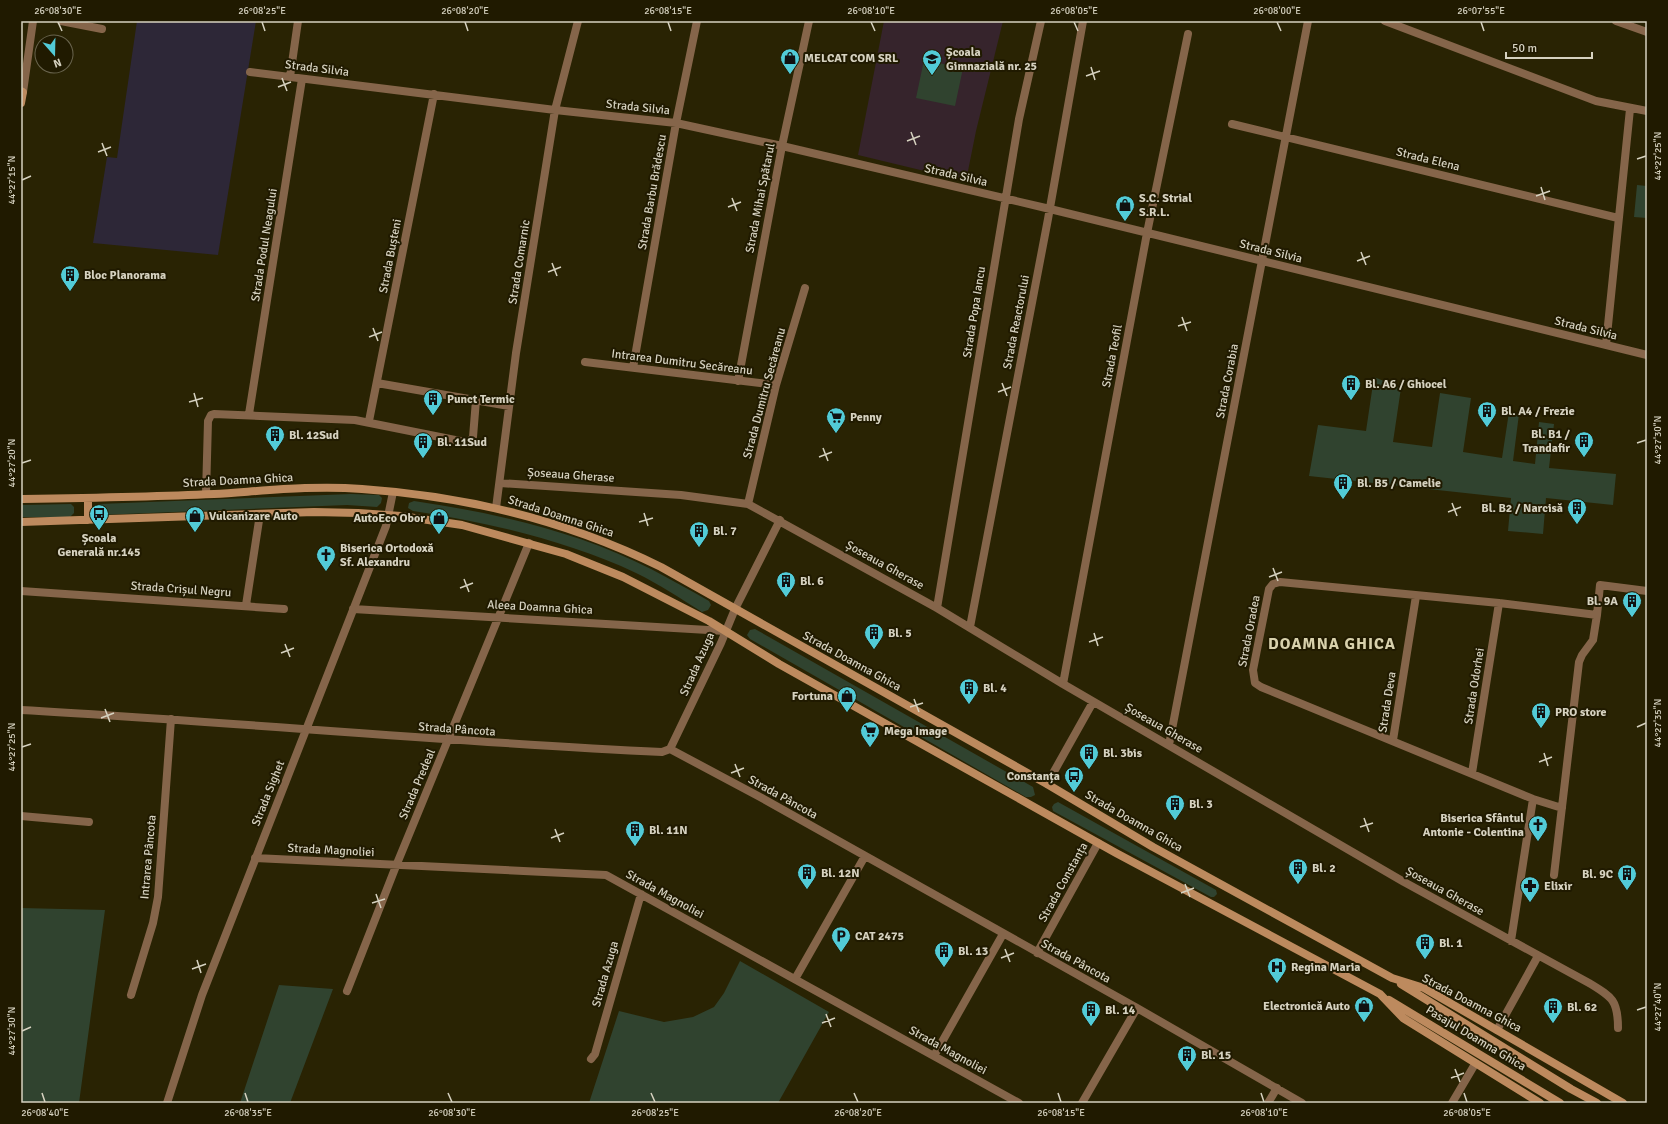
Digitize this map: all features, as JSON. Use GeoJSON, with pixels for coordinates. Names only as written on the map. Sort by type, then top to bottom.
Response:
{"type":"FeatureCollection","features":[{"type":"Feature","properties":{"kind":"main road"},"geometry":{"type":"LineString","coordinates":[[21,103],[22,91]]}},
{"type":"Feature","properties":{"kind":"main road","name":"Strada Doamna Ghica"},"geometry":{"type":"LineString","coordinates":[[21,499],[361,488],[496,508],[578,532],[661,567],[1047,784],[1153,847],[1392,978],[1424,988],[1623,1103]]}},
{"type":"Feature","properties":{"kind":"main road"},"geometry":{"type":"LineString","coordinates":[[88,498],[88,520]]}},
{"type":"Feature","properties":{"kind":"main road"},"geometry":{"type":"LineString","coordinates":[[21,522],[314,512],[388,516],[462,525],[566,554],[653,591],[1098,842],[1380,994],[1403,1018],[1540,1103]]}},
{"type":"Feature","properties":{"kind":"main road","name":"Pasajul Doamna Ghica"},"geometry":{"type":"LineString","coordinates":[[1392,978],[1571,1089],[1597,1103]]}},
{"type":"Feature","properties":{"kind":"main road","name":"Pasajul Doamna Ghica"},"geometry":{"type":"LineString","coordinates":[[1380,994],[1560,1103]]}},
{"type":"Feature","properties":{"kind":"street"},"geometry":{"type":"LineString","coordinates":[[22,91],[33,21]]}},
{"type":"Feature","properties":{"kind":"street"},"geometry":{"type":"LineString","coordinates":[[62,21],[102,29]]}},
{"type":"Feature","properties":{"kind":"street"},"geometry":{"type":"LineString","coordinates":[[290,77],[298,21]]}},
{"type":"Feature","properties":{"kind":"street","name":"Strada Comarnic"},"geometry":{"type":"LineString","coordinates":[[496,508],[509,406],[555,110],[578,21]]}},
{"type":"Feature","properties":{"kind":"street","name":"Strada Barbu Brădescu"},"geometry":{"type":"LineString","coordinates":[[633,368],[676,123],[697,21]]}},
{"type":"Feature","properties":{"kind":"street","name":"Strada Mihai Spătarul"},"geometry":{"type":"LineString","coordinates":[[738,381],[782,146],[809,21]]}},
{"type":"Feature","properties":{"kind":"street","name":"Strada Popa Iancu"},"geometry":{"type":"LineString","coordinates":[[937,608],[1005,199],[1019,120],[1041,21]]}},
{"type":"Feature","properties":{"kind":"street","name":"Strada Reactorului"},"geometry":{"type":"LineString","coordinates":[[970,627],[1050,209],[1083,21]]}},
{"type":"Feature","properties":{"kind":"street","name":"Strada Corabia"},"geometry":{"type":"LineString","coordinates":[[1169,744],[1308,21]]}},
{"type":"Feature","properties":{"kind":"street"},"geometry":{"type":"LineString","coordinates":[[1385,21],[1596,101],[1630,109],[1647,111]]}},
{"type":"Feature","properties":{"kind":"street"},"geometry":{"type":"LineString","coordinates":[[1616,21],[1647,32]]}},
{"type":"Feature","properties":{"kind":"street","name":"Strada Teofil"},"geometry":{"type":"LineString","coordinates":[[1063,684],[1147,233],[1188,34]]}},
{"type":"Feature","properties":{"kind":"street","name":"Strada Silvia"},"geometry":{"type":"LineString","coordinates":[[250,72],[555,110],[676,123],[782,146],[1050,209],[1647,355]]}},
{"type":"Feature","properties":{"kind":"street","name":"Strada Podul Neagului"},"geometry":{"type":"LineString","coordinates":[[249,414],[302,78]]}},
{"type":"Feature","properties":{"kind":"street","name":"Strada Bușteni"},"geometry":{"type":"LineString","coordinates":[[369,422],[434,94]]}},
{"type":"Feature","properties":{"kind":"street"},"geometry":{"type":"LineString","coordinates":[[1606,345],[1630,109]]}},
{"type":"Feature","properties":{"kind":"street","name":"Strada Elena"},"geometry":{"type":"LineString","coordinates":[[1232,124],[1618,218]]}},
{"type":"Feature","properties":{"kind":"street","name":"Strada Dumitru Secăreanu"},"geometry":{"type":"LineString","coordinates":[[748,504],[776,385],[805,288]]}},
{"type":"Feature","properties":{"kind":"street","name":"Intrarea Dumitru Secăreanu"},"geometry":{"type":"LineString","coordinates":[[585,362],[776,385]]}},
{"type":"Feature","properties":{"kind":"street"},"geometry":{"type":"LineString","coordinates":[[377,383],[509,406]]}},
{"type":"Feature","properties":{"kind":"street"},"geometry":{"type":"LineString","coordinates":[[206,494],[209,418],[211,415],[217,413],[249,414],[369,422],[465,442],[470,441],[473,437],[476,400]]}},
{"type":"Feature","properties":{"kind":"street","name":"Șoseaua Gherase"},"geometry":{"type":"LineString","coordinates":[[500,483],[681,495],[748,504],[780,520],[937,608],[1093,702],[1169,744],[1404,882],[1608,995],[1614,1000],[1617,1008],[1618,1028]]}},
{"type":"Feature","properties":{"kind":"street","name":"Strada Sighet"},"geometry":{"type":"LineString","coordinates":[[167,1103],[202,995],[353,609],[388,516],[393,492]]}},
{"type":"Feature","properties":{"kind":"street","name":"Strada Crișul Negru"},"geometry":{"type":"LineString","coordinates":[[21,591],[246,605],[260,514]]}},
{"type":"Feature","properties":{"kind":"street"},"geometry":{"type":"LineString","coordinates":[[735,609],[780,520]]}},
{"type":"Feature","properties":{"kind":"street","name":"Strada Predeal"},"geometry":{"type":"LineString","coordinates":[[347,991],[396,866],[529,543]]}},
{"type":"Feature","properties":{"kind":"street","name":"Strada Oradea"},"geometry":{"type":"LineString","coordinates":[[1562,808],[1533,799],[1393,740],[1261,687],[1255,683],[1253,670],[1269,589],[1273,584],[1280,582],[1499,603],[1596,615]]}},
{"type":"Feature","properties":{"kind":"street"},"geometry":{"type":"LineString","coordinates":[[1554,875],[1579,662],[1582,655],[1593,640],[1600,586],[1647,591]]}},
{"type":"Feature","properties":{"kind":"street","name":"Strada Deva"},"geometry":{"type":"LineString","coordinates":[[1393,740],[1416,596]]}},
{"type":"Feature","properties":{"kind":"street","name":"Strada Odorhei"},"geometry":{"type":"LineString","coordinates":[[1472,773],[1499,603]]}},
{"type":"Feature","properties":{"kind":"street"},"geometry":{"type":"LineString","coordinates":[[246,605],[284,609]]}},
{"type":"Feature","properties":{"kind":"street","name":"Aleea Doamna Ghica"},"geometry":{"type":"LineString","coordinates":[[353,609],[725,631]]}},
{"type":"Feature","properties":{"kind":"street","name":"Strada Azuga"},"geometry":{"type":"LineString","coordinates":[[670,750],[721,643],[735,609]]}},
{"type":"Feature","properties":{"kind":"street"},"geometry":{"type":"LineString","coordinates":[[1047,784],[1093,702]]}},
{"type":"Feature","properties":{"kind":"street","name":"Strada Pâncota"},"geometry":{"type":"LineString","coordinates":[[21,710],[171,719],[448,741],[662,752],[670,750],[865,856],[1137,1008],[1302,1103]]}},
{"type":"Feature","properties":{"kind":"street","name":"Intrarea Pâncota"},"geometry":{"type":"LineString","coordinates":[[131,995],[158,897],[171,719]]}},
{"type":"Feature","properties":{"kind":"street"},"geometry":{"type":"LineString","coordinates":[[1511,941],[1533,799]]}},
{"type":"Feature","properties":{"kind":"street"},"geometry":{"type":"LineString","coordinates":[[21,816],[90,822]]}},
{"type":"Feature","properties":{"kind":"street","name":"Strada Constanța"},"geometry":{"type":"LineString","coordinates":[[1037,953],[1098,842]]}},
{"type":"Feature","properties":{"kind":"street"},"geometry":{"type":"LineString","coordinates":[[795,979],[865,856]]}},
{"type":"Feature","properties":{"kind":"street","name":"Strada Magnoliei"},"geometry":{"type":"LineString","coordinates":[[255,858],[606,875],[1019,1103]]}},
{"type":"Feature","properties":{"kind":"street","name":"Strada Azuga"},"geometry":{"type":"LineString","coordinates":[[591,1059],[595,1054],[641,894]]}},
{"type":"Feature","properties":{"kind":"street"},"geometry":{"type":"LineString","coordinates":[[934,1056],[1003,934]]}},
{"type":"Feature","properties":{"kind":"street"},"geometry":{"type":"LineString","coordinates":[[1498,1030],[1538,956]]}},
{"type":"Feature","properties":{"kind":"street"},"geometry":{"type":"LineString","coordinates":[[1082,1103],[1137,1008]]}},
{"type":"Feature","properties":{"kind":"street"},"geometry":{"type":"LineString","coordinates":[[1452,1103],[1475,1064]]}},
{"type":"Feature","properties":{"kind":"street"},"geometry":{"type":"LineString","coordinates":[[1268,1103],[1276,1088]]}},
{"type":"Feature","properties":{"kind":"shaded area"},"geometry":{"type":"Polygon","coordinates":[[[137,21],[256,21],[218,255],[93,243],[107,157],[117,158],[137,21]]]}},
{"type":"Feature","properties":{"kind":"shaded area","name":"Școala Gimnazială nr. 25"},"geometry":{"type":"Polygon","coordinates":[[[884,21],[1003,21],[976,131],[966,181],[858,155],[884,21]]]}},
{"type":"Feature","properties":{"kind":"green space"},"geometry":{"type":"Polygon","coordinates":[[[924,60],[963,68],[955,106],[916,98],[924,60]]]}},
{"type":"Feature","properties":{"kind":"green space"},"geometry":{"type":"Polygon","coordinates":[[[1637,185],[1647,186],[1647,218],[1634,217],[1637,185]]]}},
{"type":"Feature","properties":{"kind":"green space"},"geometry":{"type":"Polygon","coordinates":[[[1374,377],[1401,388],[1393,442],[1432,447],[1440,393],[1471,398],[1463,452],[1502,458],[1509,412],[1519,414],[1513,461],[1535,464],[1539,422],[1554,424],[1549,468],[1616,474],[1613,505],[1546,498],[1543,534],[1508,531],[1511,498],[1309,476],[1318,425],[1366,431],[1374,377]]]}},
{"type":"Feature","properties":{"kind":"green space"},"geometry":{"type":"Polygon","coordinates":[[[351,494],[379,495],[382,498],[381,503],[377,507],[347,505],[99,515],[95,512],[95,507],[99,504],[351,494]]]}},
{"type":"Feature","properties":{"kind":"green space"},"geometry":{"type":"Polygon","coordinates":[[[414,501],[475,511],[535,525],[594,544],[651,569],[709,601],[711,605],[708,610],[702,612],[636,573],[583,551],[555,542],[498,527],[413,511],[408,508],[409,503],[414,501]]]}},
{"type":"Feature","properties":{"kind":"green space"},"geometry":{"type":"Polygon","coordinates":[[[71,504],[74,507],[74,513],[70,517],[21,517],[21,505],[71,504]]]}},
{"type":"Feature","properties":{"kind":"green space"},"geometry":{"type":"Polygon","coordinates":[[[755,629],[1033,787],[1035,795],[1026,797],[750,639],[747,635],[750,630],[755,629]]]}},
{"type":"Feature","properties":{"kind":"green space"},"geometry":{"type":"Polygon","coordinates":[[[1058,802],[1216,890],[1217,894],[1214,897],[1211,897],[1053,811],[1052,807],[1058,802]]]}},
{"type":"Feature","properties":{"kind":"green space"},"geometry":{"type":"Polygon","coordinates":[[[21,908],[105,910],[79,1103],[21,1103],[21,908]]]}},
{"type":"Feature","properties":{"kind":"green space"},"geometry":{"type":"Polygon","coordinates":[[[740,961],[829,1012],[778,1103],[589,1103],[619,1011],[664,1022],[693,1017],[714,1007],[724,993],[740,961]]]}},
{"type":"Feature","properties":{"kind":"green space"},"geometry":{"type":"Polygon","coordinates":[[[279,985],[333,989],[290,1103],[240,1103],[279,985]]]}},
{"type":"Feature","properties":{"kind":"place","name":"MELCAT COM SRL"},"geometry":{"type":"Point","coordinates":[790,75]}},
{"type":"Feature","properties":{"kind":"place","name":"Școala Gimnazială nr. 25"},"geometry":{"type":"Point","coordinates":[932,76]}},
{"type":"Feature","properties":{"kind":"place","name":"S.C. Strial S.R.L."},"geometry":{"type":"Point","coordinates":[1125,222]}},
{"type":"Feature","properties":{"kind":"place","name":"Bloc Planorama"},"geometry":{"type":"Point","coordinates":[70,292]}},
{"type":"Feature","properties":{"kind":"place","name":"Bl. A6 / Ghiocel"},"geometry":{"type":"Point","coordinates":[1351,401]}},
{"type":"Feature","properties":{"kind":"place","name":"Punct Termic"},"geometry":{"type":"Point","coordinates":[433,416]}},
{"type":"Feature","properties":{"kind":"place","name":"Bl. A4 / Frezie"},"geometry":{"type":"Point","coordinates":[1487,428]}},
{"type":"Feature","properties":{"kind":"place","name":"Penny"},"geometry":{"type":"Point","coordinates":[836,434]}},
{"type":"Feature","properties":{"kind":"place","name":"Bl. 12Sud"},"geometry":{"type":"Point","coordinates":[275,452]}},
{"type":"Feature","properties":{"kind":"place","name":"Bl. B1 / Trandafir"},"geometry":{"type":"Point","coordinates":[1584,458]}},
{"type":"Feature","properties":{"kind":"place","name":"Bl. 11Sud"},"geometry":{"type":"Point","coordinates":[423,459]}},
{"type":"Feature","properties":{"kind":"place","name":"Bl. B5 / Camelie"},"geometry":{"type":"Point","coordinates":[1343,500]}},
{"type":"Feature","properties":{"kind":"place","name":"Bl. B2 / Narcisă"},"geometry":{"type":"Point","coordinates":[1577,525]}},
{"type":"Feature","properties":{"kind":"place","name":"Școala Generală nr.145"},"geometry":{"type":"Point","coordinates":[99,531]}},
{"type":"Feature","properties":{"kind":"place","name":"Vulcanizare Auto"},"geometry":{"type":"Point","coordinates":[195,533]}},
{"type":"Feature","properties":{"kind":"place","name":"AutoEco Obor"},"geometry":{"type":"Point","coordinates":[439,535]}},
{"type":"Feature","properties":{"kind":"place","name":"Bl. 7"},"geometry":{"type":"Point","coordinates":[699,548]}},
{"type":"Feature","properties":{"kind":"place","name":"Biserica Ortodoxă Sf. Alexandru"},"geometry":{"type":"Point","coordinates":[326,572]}},
{"type":"Feature","properties":{"kind":"place","name":"Bl. 6"},"geometry":{"type":"Point","coordinates":[786,598]}},
{"type":"Feature","properties":{"kind":"place","name":"Bl. 9A"},"geometry":{"type":"Point","coordinates":[1632,618]}},
{"type":"Feature","properties":{"kind":"place","name":"Bl. 5"},"geometry":{"type":"Point","coordinates":[874,650]}},
{"type":"Feature","properties":{"kind":"place","name":"Bl. 4"},"geometry":{"type":"Point","coordinates":[969,705]}},
{"type":"Feature","properties":{"kind":"place","name":"Fortuna"},"geometry":{"type":"Point","coordinates":[847,713]}},
{"type":"Feature","properties":{"kind":"place","name":"PRO store"},"geometry":{"type":"Point","coordinates":[1541,729]}},
{"type":"Feature","properties":{"kind":"place","name":"Mega Image"},"geometry":{"type":"Point","coordinates":[870,748]}},
{"type":"Feature","properties":{"kind":"place","name":"Bl. 3bis"},"geometry":{"type":"Point","coordinates":[1089,770]}},
{"type":"Feature","properties":{"kind":"place","name":"Constanța"},"geometry":{"type":"Point","coordinates":[1074,793]}},
{"type":"Feature","properties":{"kind":"place","name":"Bl. 3"},"geometry":{"type":"Point","coordinates":[1175,821]}},
{"type":"Feature","properties":{"kind":"place","name":"Biserica Sfântul Antonie - Colentina"},"geometry":{"type":"Point","coordinates":[1538,842]}},
{"type":"Feature","properties":{"kind":"place","name":"Bl. 11N"},"geometry":{"type":"Point","coordinates":[635,847]}},
{"type":"Feature","properties":{"kind":"place","name":"Bl. 2"},"geometry":{"type":"Point","coordinates":[1298,885]}},
{"type":"Feature","properties":{"kind":"place","name":"Bl. 12N"},"geometry":{"type":"Point","coordinates":[807,890]}},
{"type":"Feature","properties":{"kind":"place","name":"Bl. 9C"},"geometry":{"type":"Point","coordinates":[1627,891]}},
{"type":"Feature","properties":{"kind":"place","name":"Elixir"},"geometry":{"type":"Point","coordinates":[1530,903]}},
{"type":"Feature","properties":{"kind":"place","name":"CAT 2475"},"geometry":{"type":"Point","coordinates":[841,953]}},
{"type":"Feature","properties":{"kind":"place","name":"Bl. 1"},"geometry":{"type":"Point","coordinates":[1425,960]}},
{"type":"Feature","properties":{"kind":"place","name":"Bl. 13"},"geometry":{"type":"Point","coordinates":[944,968]}},
{"type":"Feature","properties":{"kind":"place","name":"Regina Maria"},"geometry":{"type":"Point","coordinates":[1277,984]}},
{"type":"Feature","properties":{"kind":"place","name":"Electronică Auto"},"geometry":{"type":"Point","coordinates":[1364,1023]}},
{"type":"Feature","properties":{"kind":"place","name":"Bl. 62"},"geometry":{"type":"Point","coordinates":[1553,1024]}},
{"type":"Feature","properties":{"kind":"place","name":"Bl. 14"},"geometry":{"type":"Point","coordinates":[1091,1027]}},
{"type":"Feature","properties":{"kind":"place","name":"Bl. 15"},"geometry":{"type":"Point","coordinates":[1187,1072]}},
{"type":"Feature","properties":{"kind":"district","name":"DOAMNA GHICA"},"geometry":{"type":"Point","coordinates":[1332,643]}}]}
